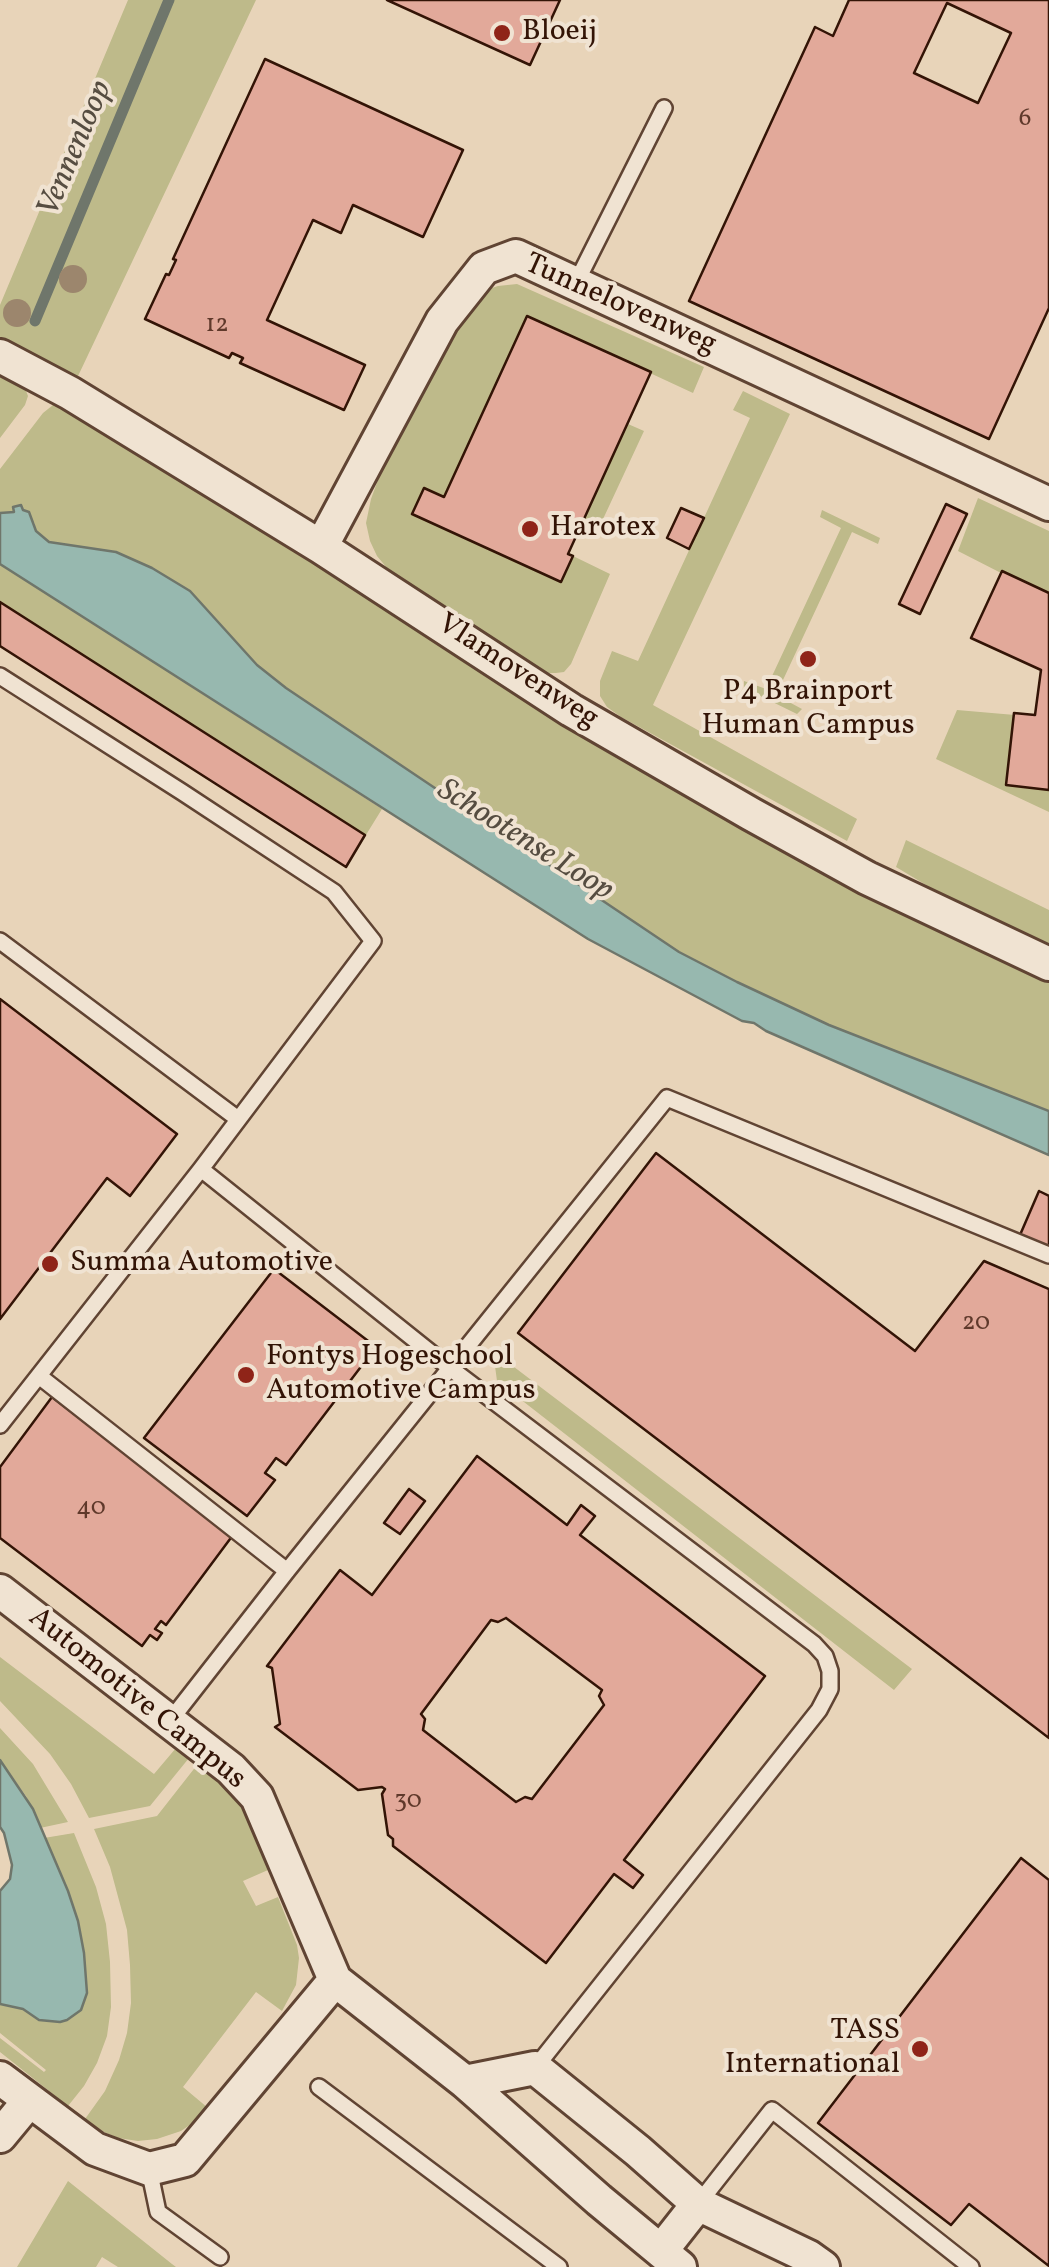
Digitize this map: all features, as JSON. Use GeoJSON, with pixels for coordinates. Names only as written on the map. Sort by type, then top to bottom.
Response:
{"type":"FeatureCollection","features":[{"type":"Feature","properties":{"kind":"street","name":"Tunnelovenweg"},"geometry":{"type":"LineString","coordinates":[[321,547],[442,321],[484,268],[516,256],[1049,504]]}},
{"type":"Feature","properties":{"kind":"street","name":"Vlamovenweg"},"geometry":{"type":"LineString","coordinates":[[0,356],[49,381],[321,547],[571,710],[750,814],[867,878],[1049,964]]}},
{"type":"Feature","properties":{"kind":"street","name":"Automotive Campus"},"geometry":{"type":"LineString","coordinates":[[0,1591],[231,1768],[256,1797],[334,1980],[465,2082],[671,2259],[698,2204]]}},
{"type":"Feature","properties":{"kind":"street"},"geometry":{"type":"LineString","coordinates":[[0,2078],[95,2149],[148,2169],[185,2160],[334,1980]]}},
{"type":"Feature","properties":{"kind":"street"},"geometry":{"type":"LineString","coordinates":[[465,2082],[535,2068],[698,2204],[823,2267]]}},
{"type":"Feature","properties":{"kind":"street"},"geometry":{"type":"LineString","coordinates":[[0,2136],[29,2100]]}},
{"type":"Feature","properties":{"kind":"lane"},"geometry":{"type":"LineString","coordinates":[[576,285],[664,108]]}},
{"type":"Feature","properties":{"kind":"lane"},"geometry":{"type":"LineString","coordinates":[[0,676],[334,892],[373,941],[0,1425]]}},
{"type":"Feature","properties":{"kind":"lane"},"geometry":{"type":"LineString","coordinates":[[0,941],[238,1120]]}},
{"type":"Feature","properties":{"kind":"lane"},"geometry":{"type":"LineString","coordinates":[[169,1722],[667,1098],[1049,1255]]}},
{"type":"Feature","properties":{"kind":"lane"},"geometry":{"type":"LineString","coordinates":[[201,1169],[450,1368],[825,1656],[830,1690],[819,1710],[535,2068]]}},
{"type":"Feature","properties":{"kind":"lane"},"geometry":{"type":"LineString","coordinates":[[39,1376],[287,1570]]}},
{"type":"Feature","properties":{"kind":"lane"},"geometry":{"type":"LineString","coordinates":[[320,2087],[558,2267]]}},
{"type":"Feature","properties":{"kind":"lane"},"geometry":{"type":"LineString","coordinates":[[698,2204],[772,2110],[971,2267]]}},
{"type":"Feature","properties":{"kind":"lane"},"geometry":{"type":"LineString","coordinates":[[148,2169],[158,2212],[220,2258]]}},
{"type":"Feature","properties":{"kind":"shaded area"},"geometry":{"type":"Polygon","coordinates":[[[128,0],[256,0],[70,393],[0,353],[0,305],[128,0]]]}},
{"type":"Feature","properties":{"kind":"shaded area"},"geometry":{"type":"Polygon","coordinates":[[[517,284],[704,367],[693,393],[527,316],[444,497],[425,489],[413,514],[560,582],[573,556],[610,574],[571,664],[564,672],[556,673],[547,673],[387,568],[370,541],[366,523],[379,477],[458,314],[486,290],[517,284]]]}},
{"type":"Feature","properties":{"kind":"shaded area"},"geometry":{"type":"Polygon","coordinates":[[[0,371],[23,383],[28,396],[0,438],[0,371]]]}},
{"type":"Feature","properties":{"kind":"shaded area"},"geometry":{"type":"Polygon","coordinates":[[[743,391],[790,414],[653,705],[857,819],[847,841],[621,717],[600,696],[600,681],[612,651],[638,661],[750,418],[733,410],[743,391]]]}},
{"type":"Feature","properties":{"kind":"shaded area"},"geometry":{"type":"Polygon","coordinates":[[[53,405],[1049,979],[1049,1111],[829,1025],[679,952],[286,688],[257,665],[190,591],[116,552],[49,542],[36,531],[34,522],[14,511],[0,513],[0,469],[53,405]]]}},
{"type":"Feature","properties":{"kind":"shaded area"},"geometry":{"type":"Polygon","coordinates":[[[628,424],[644,431],[597,532],[581,526],[628,424]]]}},
{"type":"Feature","properties":{"kind":"shaded area"},"geometry":{"type":"Polygon","coordinates":[[[978,498],[1049,531],[1049,593],[958,551],[978,498]]]}},
{"type":"Feature","properties":{"kind":"shaded area"},"geometry":{"type":"Polygon","coordinates":[[[822,510],[880,538],[878,544],[852,532],[776,695],[802,709],[797,714],[744,688],[744,681],[766,689],[841,528],[820,517],[822,510]]]}},
{"type":"Feature","properties":{"kind":"shaded area"},"geometry":{"type":"Polygon","coordinates":[[[0,564],[382,809],[348,864],[0,647],[0,564]]]}},
{"type":"Feature","properties":{"kind":"shaded area"},"geometry":{"type":"Polygon","coordinates":[[[957,710],[1015,715],[1006,785],[1049,790],[1049,812],[936,759],[957,710]]]}},
{"type":"Feature","properties":{"kind":"shaded area"},"geometry":{"type":"Polygon","coordinates":[[[906,840],[1049,910],[1049,945],[896,867],[906,840]]]}},
{"type":"Feature","properties":{"kind":"shaded area"},"geometry":{"type":"Polygon","coordinates":[[[493,1351],[912,1669],[894,1690],[497,1381],[493,1351]]]}},
{"type":"Feature","properties":{"kind":"shaded area"},"geometry":{"type":"Polygon","coordinates":[[[0,1657],[154,1774],[176,1748],[189,1758],[150,1806],[89,1818],[50,1754],[0,1701],[0,1657]]]}},
{"type":"Feature","properties":{"kind":"shaded area"},"geometry":{"type":"Polygon","coordinates":[[[0,1728],[33,1764],[68,1822],[40,1828],[26,1796],[0,1760],[0,1728]]]}},
{"type":"Feature","properties":{"kind":"shaded area"},"geometry":{"type":"Polygon","coordinates":[[[197,1765],[231,1792],[245,1812],[268,1870],[243,1881],[256,1906],[278,1897],[297,1945],[296,1985],[282,2011],[256,1992],[183,2087],[208,2108],[197,2120],[181,2131],[157,2139],[118,2138],[85,2119],[105,2091],[119,2060],[131,2003],[127,1930],[110,1867],[94,1829],[157,1816],[197,1765]]]}},
{"type":"Feature","properties":{"kind":"shaded area"},"geometry":{"type":"Polygon","coordinates":[[[74,1833],[106,1924],[111,2007],[107,2036],[97,2063],[68,2106],[0,2052],[0,2038],[46,2070],[0,2033],[0,2004],[23,2009],[39,2020],[60,2022],[74,2015],[87,1993],[84,1952],[68,1891],[44,1838],[74,1833]]]}},
{"type":"Feature","properties":{"kind":"shaded area"},"geometry":{"type":"Polygon","coordinates":[[[68,2181],[176,2267],[118,2267],[102,2257],[96,2267],[17,2267],[68,2181]]]}},
{"type":"Feature","properties":{"kind":"water"},"geometry":{"type":"Polygon","coordinates":[[[21,505],[29,512],[36,531],[49,542],[116,552],[190,591],[257,665],[286,688],[679,952],[829,1025],[1049,1111],[1049,1155],[742,1021],[588,939],[0,564],[0,513],[14,512],[13,507],[21,505]]]}},
{"type":"Feature","properties":{"kind":"water"},"geometry":{"type":"Polygon","coordinates":[[[0,1760],[33,1809],[78,1921],[87,1993],[81,2010],[60,2022],[39,2020],[23,2009],[0,2004],[0,1891],[10,1879],[12,1865],[0,1827],[0,1760]]]}},
{"type":"Feature","properties":{"kind":"building","name":"Bloeij"},"geometry":{"type":"Polygon","coordinates":[[[387,0],[560,0],[530,65],[387,0]]]}},
{"type":"Feature","properties":{"kind":"building"},"geometry":{"type":"Polygon","coordinates":[[[849,0],[1049,0],[1049,308],[989,439],[689,301],[815,27],[833,36],[849,0]],[[947,3],[914,73],[978,103],[1011,33],[947,3]]]}},
{"type":"Feature","properties":{"kind":"building"},"geometry":{"type":"Polygon","coordinates":[[[265,59],[463,150],[423,237],[353,205],[341,233],[313,220],[267,320],[365,365],[344,410],[240,363],[243,358],[232,353],[229,358],[145,319],[176,260],[173,259],[265,59]]]}},
{"type":"Feature","properties":{"kind":"building"},"geometry":{"type":"Polygon","coordinates":[[[527,316],[651,372],[568,554],[573,556],[561,582],[412,514],[424,488],[444,497],[527,316]]]}},
{"type":"Feature","properties":{"kind":"building"},"geometry":{"type":"Polygon","coordinates":[[[946,504],[967,514],[920,614],[899,604],[946,504]]]}},
{"type":"Feature","properties":{"kind":"building"},"geometry":{"type":"Polygon","coordinates":[[[681,508],[704,518],[689,549],[667,538],[681,508]]]}},
{"type":"Feature","properties":{"kind":"building"},"geometry":{"type":"Polygon","coordinates":[[[1002,571],[1049,593],[1049,790],[1006,785],[1014,713],[1035,715],[1041,670],[971,638],[1002,571]]]}},
{"type":"Feature","properties":{"kind":"building"},"geometry":{"type":"Polygon","coordinates":[[[0,602],[365,835],[346,867],[0,646],[0,602]]]}},
{"type":"Feature","properties":{"kind":"building","name":"Summa Automotive"},"geometry":{"type":"Polygon","coordinates":[[[0,999],[177,1134],[130,1196],[107,1178],[0,1319],[0,999]]]}},
{"type":"Feature","properties":{"kind":"building"},"geometry":{"type":"Polygon","coordinates":[[[656,1153],[915,1351],[984,1261],[1049,1289],[1049,1738],[518,1333],[656,1153]]]}},
{"type":"Feature","properties":{"kind":"building"},"geometry":{"type":"Polygon","coordinates":[[[1039,1191],[1049,1196],[1049,1247],[1020,1235],[1039,1191]]]}},
{"type":"Feature","properties":{"kind":"building"},"geometry":{"type":"Polygon","coordinates":[[[274,1269],[376,1347],[286,1465],[276,1458],[265,1473],[275,1480],[247,1516],[144,1438],[274,1269]]]}},
{"type":"Feature","properties":{"kind":"building"},"geometry":{"type":"Polygon","coordinates":[[[52,1397],[233,1535],[166,1625],[161,1621],[155,1629],[162,1633],[157,1640],[150,1635],[142,1646],[0,1538],[0,1467],[52,1397]]]}},
{"type":"Feature","properties":{"kind":"building"},"geometry":{"type":"Polygon","coordinates":[[[477,1456],[567,1525],[581,1505],[595,1516],[580,1535],[765,1676],[624,1860],[643,1875],[633,1888],[614,1874],[546,1963],[393,1846],[382,1794],[385,1789],[358,1790],[275,1727],[280,1724],[272,1668],[267,1666],[340,1570],[372,1595],[477,1456]],[[506,1618],[491,1620],[421,1714],[425,1719],[423,1730],[516,1802],[525,1797],[532,1799],[604,1705],[599,1696],[602,1690],[506,1618]]]}},
{"type":"Feature","properties":{"kind":"building"},"geometry":{"type":"Polygon","coordinates":[[[409,1489],[425,1501],[400,1534],[384,1523],[409,1489]]]}},
{"type":"Feature","properties":{"kind":"building"},"geometry":{"type":"Polygon","coordinates":[[[1021,1858],[1049,1880],[1049,2266],[969,2204],[951,2225],[818,2123],[1021,1858]]]}},
{"type":"Feature","properties":{"kind":"waterway","name":"Vennenloop"},"geometry":{"type":"LineString","coordinates":[[35,321],[169,0]]}},
{"type":"Feature","properties":{"kind":"place","name":"Bloeij"},"geometry":{"type":"Point","coordinates":[502,33]}},
{"type":"Feature","properties":{"kind":"place","name":"Harotex"},"geometry":{"type":"Point","coordinates":[530,529]}},
{"type":"Feature","properties":{"kind":"place","name":"P4 Brainport Human Campus"},"geometry":{"type":"Point","coordinates":[808,659]}},
{"type":"Feature","properties":{"kind":"place","name":"Summa Automotive"},"geometry":{"type":"Point","coordinates":[50,1264]}},
{"type":"Feature","properties":{"kind":"place","name":"Fontys Hogeschool Automotive Campus"},"geometry":{"type":"Point","coordinates":[246,1375]}},
{"type":"Feature","properties":{"kind":"place","name":"TASS International"},"geometry":{"type":"Point","coordinates":[920,2049]}},
{"type":"Feature","properties":{"kind":"water label","name":"Schootense Loop"},"geometry":{"type":"Point","coordinates":[524,842]}}]}
